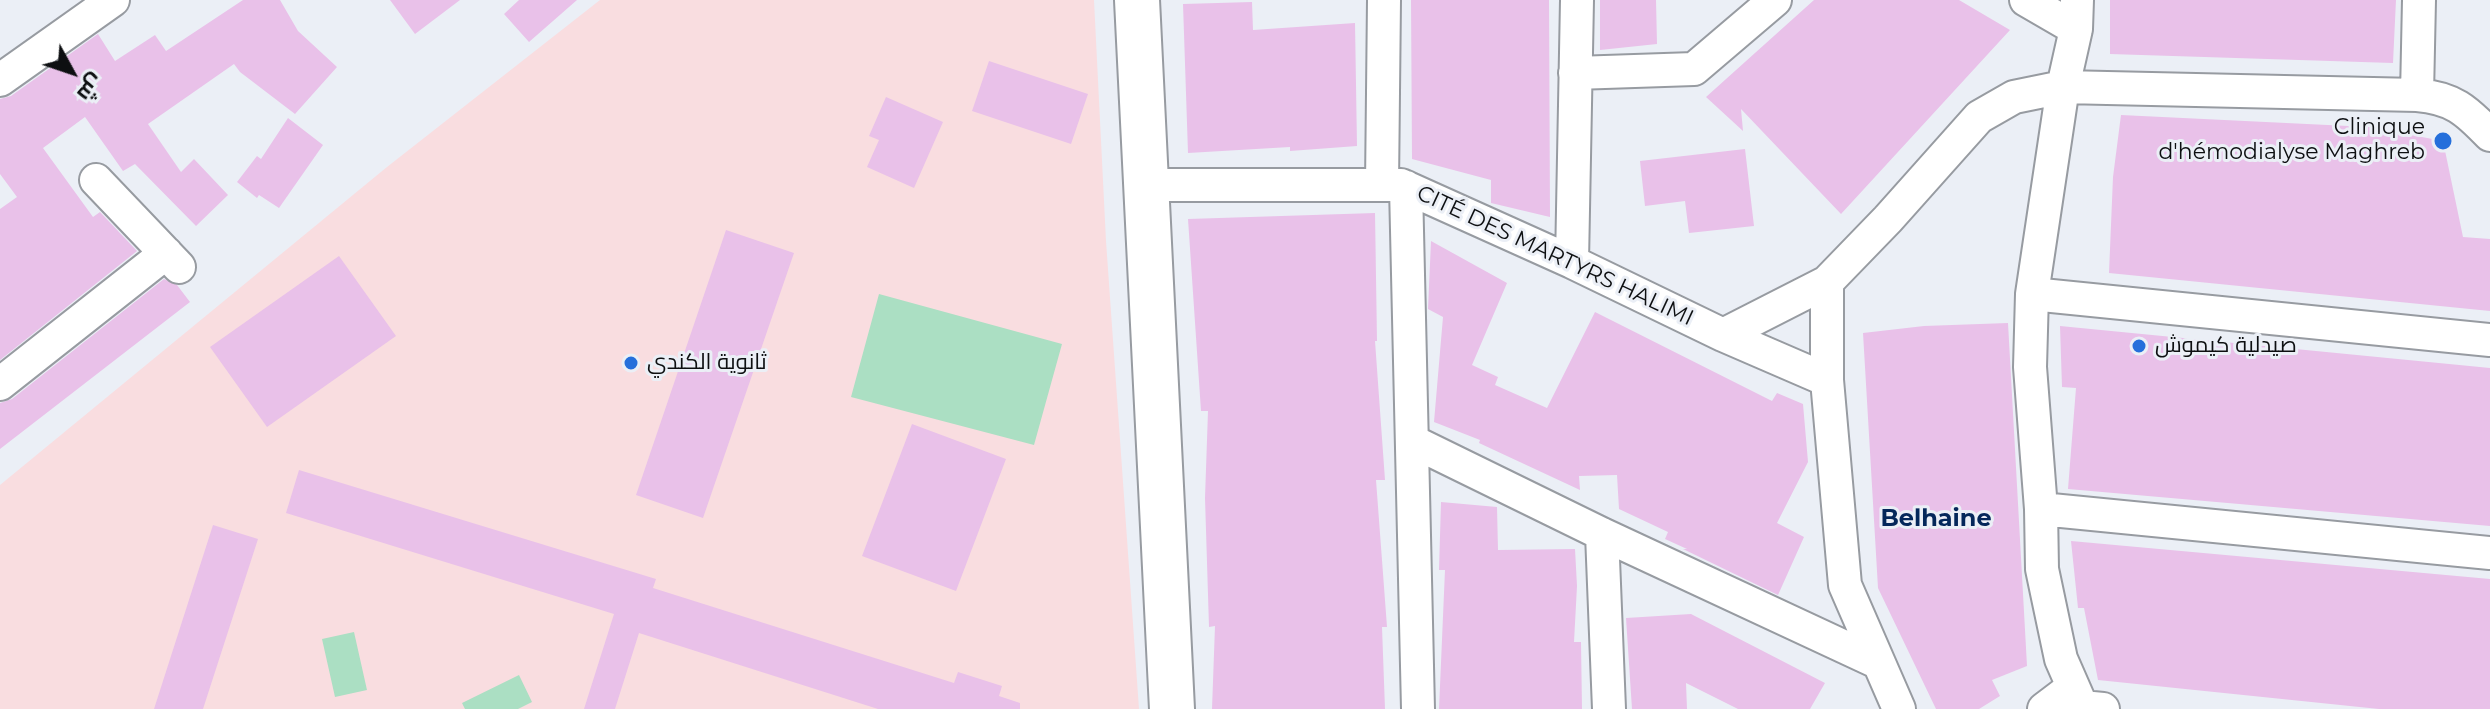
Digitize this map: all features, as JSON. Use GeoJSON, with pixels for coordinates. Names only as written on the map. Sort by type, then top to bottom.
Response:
{"type":"FeatureCollection","features":[{"type":"Feature","properties":{"kind":"main road"},"geometry":{"type":"LineString","coordinates":[[1137,0],[1172,709]]}},
{"type":"Feature","properties":{"kind":"street"},"geometry":{"type":"LineString","coordinates":[[0,80],[113,0]]}},
{"type":"Feature","properties":{"kind":"street"},"geometry":{"type":"LineString","coordinates":[[1384,0],[1412,441],[1418,709]]}},
{"type":"Feature","properties":{"kind":"street"},"geometry":{"type":"LineString","coordinates":[[1572,262],[1577,0]]}},
{"type":"Feature","properties":{"kind":"street"},"geometry":{"type":"LineString","coordinates":[[1575,73],[1694,69],[1775,0]]}},
{"type":"Feature","properties":{"kind":"street"},"geometry":{"type":"LineString","coordinates":[[2026,0],[2076,14],[2032,294],[2030,367],[2041,509],[2042,569],[2061,659],[2082,707],[2103,709]]}},
{"type":"Feature","properties":{"kind":"street"},"geometry":{"type":"LineString","coordinates":[[2417,95],[2419,0]]}},
{"type":"Feature","properties":{"kind":"street"},"geometry":{"type":"LineString","coordinates":[[1723,335],[1827,282],[1979,117],[2014,97],[2063,87],[2417,95],[2438,97],[2455,104],[2490,135]]}},
{"type":"Feature","properties":{"kind":"street"},"geometry":{"type":"LineString","coordinates":[[0,384],[172,260],[96,180]]}},
{"type":"Feature","properties":{"kind":"street","name":"CITÉ DES MARTYRS HALIMI"},"geometry":{"type":"LineString","coordinates":[[1146,185],[1394,186],[1572,262],[1723,335],[1827,380]]}},
{"type":"Feature","properties":{"kind":"street"},"geometry":{"type":"LineString","coordinates":[[1827,282],[1827,380],[1845,585],[1899,709]]}},
{"type":"Feature","properties":{"kind":"street"},"geometry":{"type":"LineString","coordinates":[[2032,294],[2490,340]]}},
{"type":"Feature","properties":{"kind":"street"},"geometry":{"type":"LineString","coordinates":[[1412,441],[1602,534],[1879,663]]}},
{"type":"Feature","properties":{"kind":"street"},"geometry":{"type":"LineString","coordinates":[[2041,509],[2490,553]]}},
{"type":"Feature","properties":{"kind":"street"},"geometry":{"type":"LineString","coordinates":[[1602,534],[1609,709]]}},
{"type":"Feature","properties":{"kind":"street"},"geometry":{"type":"LineString","coordinates":[[2044,709],[2073,687]]}},
{"type":"Feature","properties":{"kind":"shaded area","name":"ثانوية الكندي"},"geometry":{"type":"Polygon","coordinates":[[[600,0],[1094,0],[1106,241],[1139,709],[0,709],[0,485],[387,167],[600,0]]]}},
{"type":"Feature","properties":{"kind":"green space"},"geometry":{"type":"Polygon","coordinates":[[[879,294],[1062,344],[1034,445],[851,397],[879,294]]]}},
{"type":"Feature","properties":{"kind":"green space"},"geometry":{"type":"Polygon","coordinates":[[[354,632],[367,690],[335,697],[322,639],[354,632]]]}},
{"type":"Feature","properties":{"kind":"green space"},"geometry":{"type":"Polygon","coordinates":[[[519,675],[532,702],[518,709],[465,709],[462,703],[519,675]]]}},
{"type":"Feature","properties":{"kind":"building"},"geometry":{"type":"Polygon","coordinates":[[[243,0],[280,0],[298,31],[337,67],[295,114],[234,64],[148,124],[181,172],[194,159],[228,195],[196,226],[135,164],[123,171],[85,117],[43,148],[93,217],[100,212],[137,251],[0,360],[0,209],[17,197],[0,174],[0,99],[11,96],[98,34],[115,61],[155,35],[166,51],[243,0]]]}},
{"type":"Feature","properties":{"kind":"building"},"geometry":{"type":"Polygon","coordinates":[[[390,0],[460,0],[415,34],[390,0]]]}},
{"type":"Feature","properties":{"kind":"building"},"geometry":{"type":"Polygon","coordinates":[[[519,0],[577,0],[529,42],[504,14],[519,0]]]}},
{"type":"Feature","properties":{"kind":"building"},"geometry":{"type":"Polygon","coordinates":[[[1411,0],[1549,0],[1550,217],[1491,203],[1491,180],[1412,159],[1411,0]]]}},
{"type":"Feature","properties":{"kind":"building"},"geometry":{"type":"Polygon","coordinates":[[[1600,0],[1656,0],[1657,44],[1600,50],[1600,0]]]}},
{"type":"Feature","properties":{"kind":"building"},"geometry":{"type":"Polygon","coordinates":[[[1814,0],[1959,0],[2010,30],[1841,214],[1741,109],[1743,131],[1706,97],[1814,0]]]}},
{"type":"Feature","properties":{"kind":"building"},"geometry":{"type":"Polygon","coordinates":[[[2110,0],[2396,0],[2393,63],[2110,54],[2110,0]]]}},
{"type":"Feature","properties":{"kind":"building"},"geometry":{"type":"Polygon","coordinates":[[[1252,2],[1253,30],[1355,23],[1357,146],[1188,153],[1183,4],[1252,2]]]}},
{"type":"Feature","properties":{"kind":"building"},"geometry":{"type":"Polygon","coordinates":[[[989,61],[1088,94],[1071,144],[972,111],[989,61]]]}},
{"type":"Feature","properties":{"kind":"building"},"geometry":{"type":"Polygon","coordinates":[[[886,97],[943,122],[914,188],[867,167],[879,140],[869,136],[886,97]]]}},
{"type":"Feature","properties":{"kind":"building"},"geometry":{"type":"Polygon","coordinates":[[[2121,115],[2369,127],[2443,141],[2463,237],[2490,239],[2490,311],[2109,273],[2113,177],[2121,115]]]}},
{"type":"Feature","properties":{"kind":"building"},"geometry":{"type":"Polygon","coordinates":[[[288,118],[323,145],[279,208],[259,195],[257,198],[237,182],[257,156],[261,159],[288,118]]]}},
{"type":"Feature","properties":{"kind":"building"},"geometry":{"type":"Polygon","coordinates":[[[1745,149],[1754,226],[1689,233],[1685,201],[1645,206],[1640,161],[1745,149]]]}},
{"type":"Feature","properties":{"kind":"building"},"geometry":{"type":"Polygon","coordinates":[[[1375,213],[1375,341],[1385,480],[1376,480],[1387,627],[1382,627],[1385,709],[1212,709],[1215,626],[1209,627],[1205,498],[1208,411],[1201,411],[1188,219],[1375,213]]]}},
{"type":"Feature","properties":{"kind":"building"},"geometry":{"type":"Polygon","coordinates":[[[726,230],[794,253],[703,518],[636,495],[726,230]]]}},
{"type":"Feature","properties":{"kind":"building"},"geometry":{"type":"Polygon","coordinates":[[[1431,241],[1507,283],[1472,365],[1498,377],[1495,385],[1547,408],[1595,312],[1772,401],[1777,393],[1803,404],[1808,462],[1777,523],[1804,537],[1778,595],[1683,549],[1687,549],[1665,539],[1668,532],[1619,509],[1617,475],[1579,476],[1580,490],[1479,443],[1480,440],[1434,422],[1443,317],[1428,309],[1431,241]]]}},
{"type":"Feature","properties":{"kind":"building"},"geometry":{"type":"Polygon","coordinates":[[[339,256],[396,336],[267,427],[210,347],[339,256]]]}},
{"type":"Feature","properties":{"kind":"building"},"geometry":{"type":"Polygon","coordinates":[[[164,279],[177,285],[190,302],[0,449],[0,403],[12,399],[164,279]]]}},
{"type":"Feature","properties":{"kind":"building"},"geometry":{"type":"Polygon","coordinates":[[[2008,323],[2027,666],[1992,680],[2000,696],[1979,709],[1936,709],[1878,588],[1863,333],[1924,326],[2008,323]]]}},
{"type":"Feature","properties":{"kind":"building"},"geometry":{"type":"Polygon","coordinates":[[[2060,326],[2490,368],[2490,526],[2068,489],[2076,388],[2062,387],[2060,326]]]}},
{"type":"Feature","properties":{"kind":"building"},"geometry":{"type":"Polygon","coordinates":[[[912,424],[1006,459],[956,591],[862,556],[912,424]]]}},
{"type":"Feature","properties":{"kind":"building"},"geometry":{"type":"Polygon","coordinates":[[[299,470],[656,579],[653,588],[954,683],[958,672],[1002,686],[999,696],[1020,703],[1020,709],[878,709],[639,633],[615,709],[584,709],[614,614],[286,513],[299,470]]]}},
{"type":"Feature","properties":{"kind":"building"},"geometry":{"type":"Polygon","coordinates":[[[1441,502],[1497,507],[1498,550],[1575,549],[1574,642],[1581,642],[1582,709],[1439,709],[1445,570],[1439,570],[1441,502]]]}},
{"type":"Feature","properties":{"kind":"building"},"geometry":{"type":"Polygon","coordinates":[[[213,525],[258,539],[203,709],[154,709],[213,525]]]}},
{"type":"Feature","properties":{"kind":"building"},"geometry":{"type":"Polygon","coordinates":[[[2071,541],[2490,579],[2490,709],[2379,709],[2098,680],[2084,608],[2078,608],[2071,541]]]}},
{"type":"Feature","properties":{"kind":"building"},"geometry":{"type":"Polygon","coordinates":[[[1691,614],[1825,683],[1810,709],[1738,709],[1686,683],[1687,709],[1632,709],[1626,618],[1691,614]]]}},
{"type":"Feature","properties":{"kind":"place","name":"Clinique d'hémodialyse Maghreb"},"geometry":{"type":"Point","coordinates":[2443,141]}},
{"type":"Feature","properties":{"kind":"place","name":"صيدلية كيموش"},"geometry":{"type":"Point","coordinates":[2139,346]}},
{"type":"Feature","properties":{"kind":"place","name":"ثانوية الكندي"},"geometry":{"type":"Point","coordinates":[631,363]}},
{"type":"Feature","properties":{"kind":"district","name":"Belhaine"},"geometry":{"type":"Point","coordinates":[1936,519]}}]}
